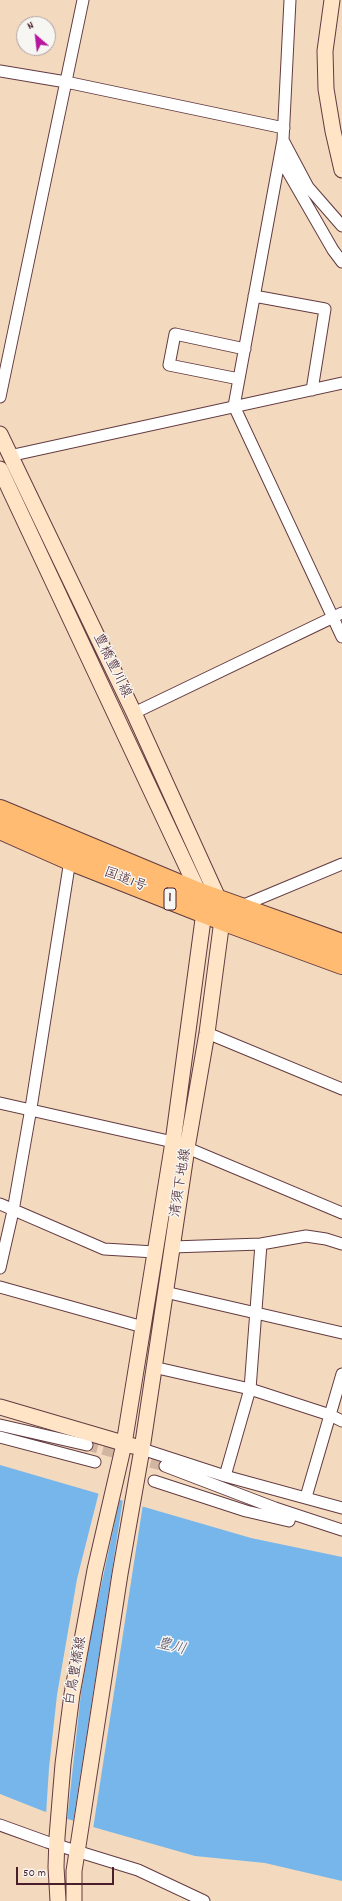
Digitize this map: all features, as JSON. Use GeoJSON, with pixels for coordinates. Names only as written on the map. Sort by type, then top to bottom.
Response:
{"type":"FeatureCollection","features":[{"type":"Feature","properties":{"kind":"highway","name":"国道1号"},"geometry":{"type":"LineString","coordinates":[[0,810],[199,893],[342,944]]}},
{"type":"Feature","properties":{"kind":"highway","name":"国道1号"},"geometry":{"type":"LineString","coordinates":[[0,829],[70,860],[213,916],[342,964]]}},
{"type":"Feature","properties":{"kind":"main road"},"geometry":{"type":"LineString","coordinates":[[332,0],[326,51],[326,89],[342,170]]}},
{"type":"Feature","properties":{"kind":"main road","name":"豊橋豊川線"},"geometry":{"type":"LineString","coordinates":[[0,434],[9,456],[134,713],[219,900]]}},
{"type":"Feature","properties":{"kind":"main road","name":"豊橋豊川線"},"geometry":{"type":"LineString","coordinates":[[0,469],[199,893]]}},
{"type":"Feature","properties":{"kind":"main road","name":"清須下地線"},"geometry":{"type":"LineString","coordinates":[[142,1448],[187,1148],[207,1033],[213,916],[199,893]]}},
{"type":"Feature","properties":{"kind":"main road","name":"清須下地線"},"geometry":{"type":"LineString","coordinates":[[124,1444],[173,1142],[213,916],[219,900]]}},
{"type":"Feature","properties":{"kind":"main road"},"geometry":{"type":"LineString","coordinates":[[0,1408],[142,1448]]}},
{"type":"Feature","properties":{"kind":"main road","name":"白鳥豊橋線"},"geometry":{"type":"LineString","coordinates":[[58,1901],[56,1867],[57,1841],[63,1764],[72,1694],[94,1570],[124,1444]]}},
{"type":"Feature","properties":{"kind":"main road","name":"白鳥豊橋線"},"geometry":{"type":"LineString","coordinates":[[74,1901],[74,1871],[77,1848],[135,1481],[142,1448]]}},
{"type":"Feature","properties":{"kind":"street"},"geometry":{"type":"LineString","coordinates":[[0,397],[83,0]]}},
{"type":"Feature","properties":{"kind":"street"},"geometry":{"type":"LineString","coordinates":[[290,0],[284,128],[280,158],[234,406],[337,615],[342,637]]}},
{"type":"Feature","properties":{"kind":"street"},"geometry":{"type":"LineString","coordinates":[[0,71],[66,82],[284,128]]}},
{"type":"Feature","properties":{"kind":"street"},"geometry":{"type":"LineString","coordinates":[[282,140],[308,186],[342,226]]}},
{"type":"Feature","properties":{"kind":"street"},"geometry":{"type":"LineString","coordinates":[[280,158],[333,250],[342,262]]}},
{"type":"Feature","properties":{"kind":"street"},"geometry":{"type":"LineString","coordinates":[[254,296],[324,310],[312,390]]}},
{"type":"Feature","properties":{"kind":"street"},"geometry":{"type":"LineString","coordinates":[[239,379],[169,365],[175,334],[244,349]]}},
{"type":"Feature","properties":{"kind":"street"},"geometry":{"type":"LineString","coordinates":[[9,456],[342,383]]}},
{"type":"Feature","properties":{"kind":"street"},"geometry":{"type":"LineString","coordinates":[[134,713],[337,615]]}},
{"type":"Feature","properties":{"kind":"street"},"geometry":{"type":"LineString","coordinates":[[0,1268],[13,1211],[70,860]]}},
{"type":"Feature","properties":{"kind":"street"},"geometry":{"type":"LineString","coordinates":[[238,907],[342,864]]}},
{"type":"Feature","properties":{"kind":"street"},"geometry":{"type":"LineString","coordinates":[[207,1033],[342,1089]]}},
{"type":"Feature","properties":{"kind":"street"},"geometry":{"type":"LineString","coordinates":[[0,1103],[30,1108],[173,1142],[342,1213]]}},
{"type":"Feature","properties":{"kind":"street"},"geometry":{"type":"LineString","coordinates":[[0,1204],[13,1211],[104,1249],[155,1252]]}},
{"type":"Feature","properties":{"kind":"street"},"geometry":{"type":"LineString","coordinates":[[172,1247],[261,1244],[306,1236],[326,1239],[342,1244]]}},
{"type":"Feature","properties":{"kind":"street"},"geometry":{"type":"LineString","coordinates":[[225,1476],[250,1389],[261,1244]]}},
{"type":"Feature","properties":{"kind":"street"},"geometry":{"type":"LineString","coordinates":[[0,1287],[143,1327]]}},
{"type":"Feature","properties":{"kind":"street"},"geometry":{"type":"LineString","coordinates":[[165,1292],[342,1333]]}},
{"type":"Feature","properties":{"kind":"street"},"geometry":{"type":"LineString","coordinates":[[153,1367],[250,1389],[330,1415],[342,1421]]}},
{"type":"Feature","properties":{"kind":"street"},"geometry":{"type":"LineString","coordinates":[[306,1497],[342,1374]]}},
{"type":"Feature","properties":{"kind":"street"},"geometry":{"type":"LineString","coordinates":[[0,1425],[87,1445]]}},
{"type":"Feature","properties":{"kind":"street"},"geometry":{"type":"LineString","coordinates":[[0,1437],[95,1462]]}},
{"type":"Feature","properties":{"kind":"street"},"geometry":{"type":"LineString","coordinates":[[142,1448],[225,1476],[342,1508]]}},
{"type":"Feature","properties":{"kind":"street"},"geometry":{"type":"LineString","coordinates":[[165,1466],[291,1514],[342,1530]]}},
{"type":"Feature","properties":{"kind":"street"},"geometry":{"type":"LineString","coordinates":[[154,1481],[246,1511],[288,1521],[291,1514]]}},
{"type":"Feature","properties":{"kind":"street"},"geometry":{"type":"LineString","coordinates":[[0,1825],[57,1841],[138,1870],[204,1901]]}},
{"type":"Feature","properties":{"kind":"water","name":"豊川"},"geometry":{"type":"Polygon","coordinates":[[[0,1465],[251,1538],[342,1557],[342,1881],[265,1863],[195,1856],[93,1827],[43,1811],[0,1794],[0,1465]]]}},
{"type":"Feature","properties":{"kind":"pier"},"geometry":{"type":"Polygon","coordinates":[[[99,1492],[120,1498],[94,1619],[81,1693],[67,1821],[46,1815],[49,1768],[57,1695],[77,1579],[99,1492]]]}},
{"type":"Feature","properties":{"kind":"pier"},"geometry":{"type":"Polygon","coordinates":[[[123,1499],[143,1504],[93,1829],[73,1823],[123,1499]]]}},
{"type":"Feature","properties":{"kind":"tunnel"},"geometry":{"type":"LineString","coordinates":[[87,1445],[165,1466]]}}]}
